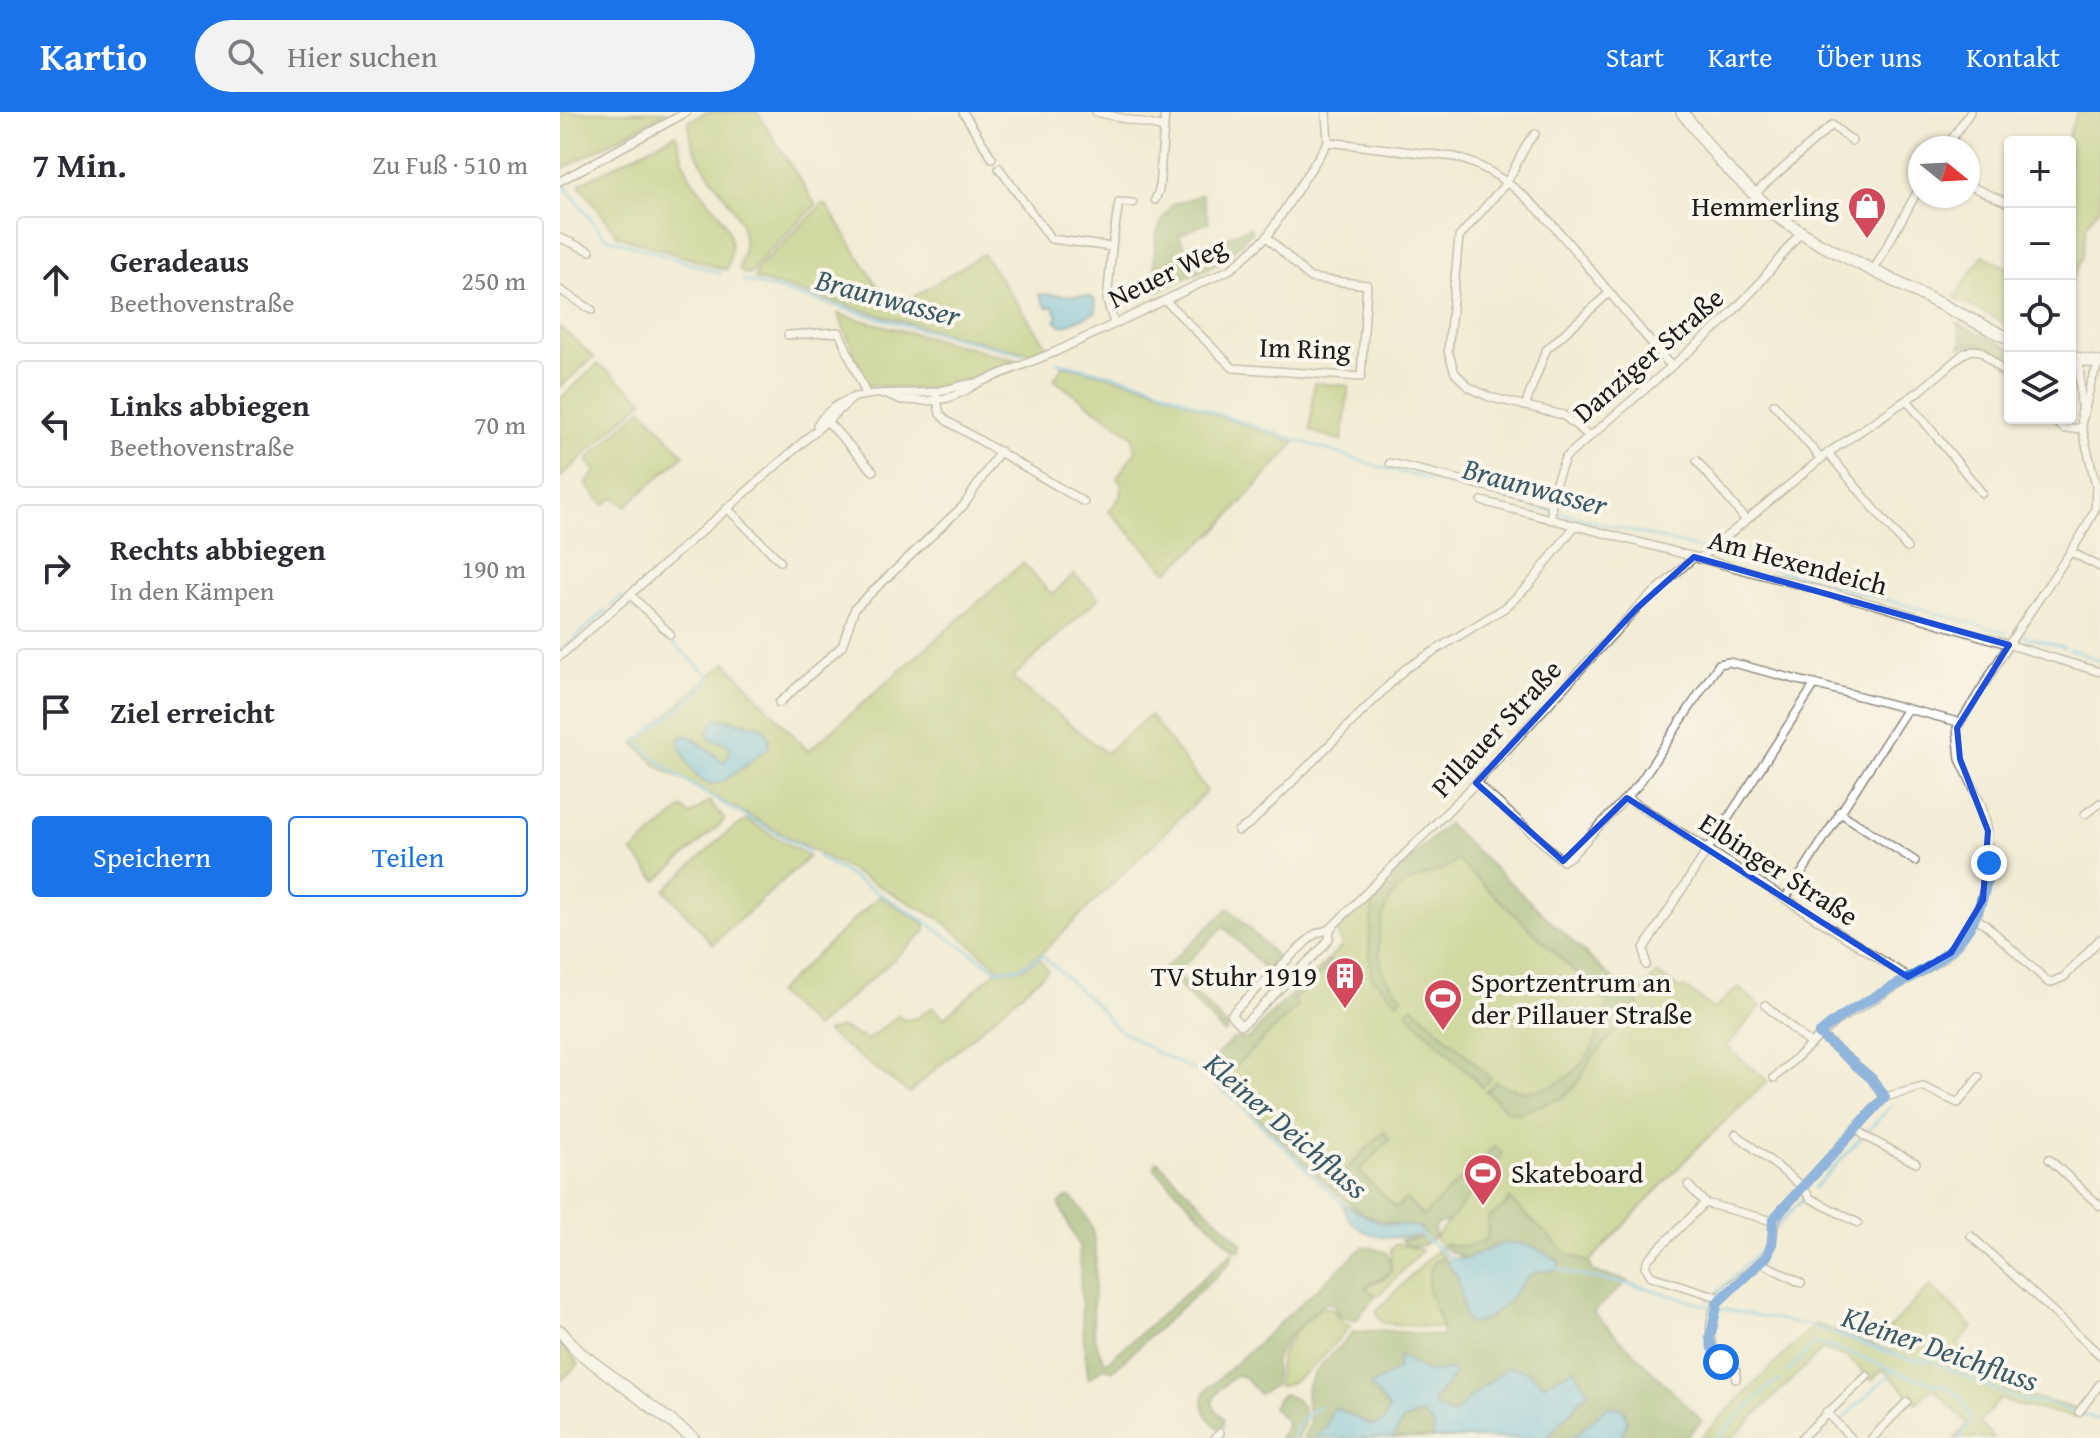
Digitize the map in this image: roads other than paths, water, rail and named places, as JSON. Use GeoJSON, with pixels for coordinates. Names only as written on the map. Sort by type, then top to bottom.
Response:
{"type":"FeatureCollection","features":[{"type":"Feature","properties":{"kind":"main road"},"geometry":{"type":"LineString","coordinates":[[1682,112],[1722,163],[1769,210],[1801,232],[1873,271],[2004,336]]}},
{"type":"Feature","properties":{"kind":"main road"},"geometry":{"type":"LineString","coordinates":[[2076,358],[2100,363]]}},
{"type":"Feature","properties":{"kind":"main road"},"geometry":{"type":"LineString","coordinates":[[560,1331],[579,1352],[693,1438]]}},
{"type":"Feature","properties":{"kind":"street"},"geometry":{"type":"LineString","coordinates":[[560,181],[687,112]]}},
{"type":"Feature","properties":{"kind":"street"},"geometry":{"type":"LineString","coordinates":[[1096,112],[1164,128]]}},
{"type":"Feature","properties":{"kind":"street"},"geometry":{"type":"LineString","coordinates":[[1155,200],[1159,190],[1165,112]]}},
{"type":"Feature","properties":{"kind":"street"},"geometry":{"type":"LineString","coordinates":[[1326,112],[1328,142],[1455,157],[1473,162],[1507,182],[1555,227],[1671,366]]}},
{"type":"Feature","properties":{"kind":"street"},"geometry":{"type":"LineString","coordinates":[[1954,136],[1970,112]]}},
{"type":"Feature","properties":{"kind":"street"},"geometry":{"type":"LineString","coordinates":[[965,113],[992,158]]}},
{"type":"Feature","properties":{"kind":"street"},"geometry":{"type":"LineString","coordinates":[[1753,195],[1832,125],[1852,141]]}},
{"type":"Feature","properties":{"kind":"street"},"geometry":{"type":"LineString","coordinates":[[1535,134],[1507,182],[1459,237],[1448,351],[1455,373],[1469,387],[1489,397],[1563,415],[1589,436]]}},
{"type":"Feature","properties":{"kind":"street","name":"Neuer Weg"},"geometry":{"type":"LineString","coordinates":[[560,656],[808,436],[833,406],[849,397],[866,394],[889,395],[902,400],[965,391],[1231,269],[1267,237],[1328,142]]}},
{"type":"Feature","properties":{"kind":"street"},"geometry":{"type":"LineString","coordinates":[[999,168],[1051,239],[1112,247]]}},
{"type":"Feature","properties":{"kind":"street"},"geometry":{"type":"LineString","coordinates":[[1980,190],[2004,201]]}},
{"type":"Feature","properties":{"kind":"street"},"geometry":{"type":"LineString","coordinates":[[1114,323],[1107,301],[1119,202],[1133,203]]}},
{"type":"Feature","properties":{"kind":"street"},"geometry":{"type":"LineString","coordinates":[[1873,271],[1908,208]]}},
{"type":"Feature","properties":{"kind":"street","name":"Danziger Straße"},"geometry":{"type":"LineString","coordinates":[[1550,518],[1555,481],[1565,458],[1739,306],[1801,232]]}},
{"type":"Feature","properties":{"kind":"street","name":"Im Ring"},"geometry":{"type":"LineString","coordinates":[[1166,301],[1233,368],[1361,377],[1367,285],[1310,278],[1267,237]]}},
{"type":"Feature","properties":{"kind":"street"},"geometry":{"type":"LineString","coordinates":[[560,238],[590,251]]}},
{"type":"Feature","properties":{"kind":"street"},"geometry":{"type":"LineString","coordinates":[[560,290],[592,310]]}},
{"type":"Feature","properties":{"kind":"street"},"geometry":{"type":"LineString","coordinates":[[1525,406],[1546,350],[1609,293]]}},
{"type":"Feature","properties":{"kind":"street"},"geometry":{"type":"LineString","coordinates":[[788,335],[839,332],[866,394]]}},
{"type":"Feature","properties":{"kind":"street","name":"Pillauer Straße"},"geometry":{"type":"LineString","coordinates":[[1330,929],[1329,939],[1323,947],[1247,1021],[1241,1025],[1235,1021],[1231,1015],[1236,1009],[1315,934],[1330,929],[1476,783],[1637,608],[1824,456],[1935,380],[1963,354],[1972,350],[1981,351],[2004,372]]}},
{"type":"Feature","properties":{"kind":"street"},"geometry":{"type":"LineString","coordinates":[[2082,428],[2086,400],[2100,363]]}},
{"type":"Feature","properties":{"kind":"street"},"geometry":{"type":"LineString","coordinates":[[1774,1078],[1819,1034],[1853,1009],[1951,953],[1975,918],[1986,887],[1989,838],[1982,806],[1960,759],[1958,722],[2071,552],[2095,509],[2096,469],[2082,428],[2076,376]]}},
{"type":"Feature","properties":{"kind":"street"},"geometry":{"type":"LineString","coordinates":[[936,395],[940,414],[947,421],[1084,502]]}},
{"type":"Feature","properties":{"kind":"street"},"geometry":{"type":"LineString","coordinates":[[1907,400],[1982,493]]}},
{"type":"Feature","properties":{"kind":"street"},"geometry":{"type":"LineString","coordinates":[[1774,404],[1907,548]]}},
{"type":"Feature","properties":{"kind":"street"},"geometry":{"type":"LineString","coordinates":[[824,419],[873,471]]}},
{"type":"Feature","properties":{"kind":"street"},"geometry":{"type":"LineString","coordinates":[[2058,424],[2064,429],[2082,428]]}},
{"type":"Feature","properties":{"kind":"street"},"geometry":{"type":"LineString","coordinates":[[779,703],[842,646],[855,608],[964,505],[1000,451]]}},
{"type":"Feature","properties":{"kind":"street"},"geometry":{"type":"LineString","coordinates":[[1697,461],[1745,519]]}},
{"type":"Feature","properties":{"kind":"street"},"geometry":{"type":"LineString","coordinates":[[1390,463],[1551,502]]}},
{"type":"Feature","properties":{"kind":"street","name":"Am Hexendeich"},"geometry":{"type":"LineString","coordinates":[[1482,501],[1890,609],[2100,672]]}},
{"type":"Feature","properties":{"kind":"street"},"geometry":{"type":"LineString","coordinates":[[727,508],[780,561]]}},
{"type":"Feature","properties":{"kind":"street"},"geometry":{"type":"LineString","coordinates":[[1238,831],[1252,822],[1405,669],[1506,607],[1574,527]]}},
{"type":"Feature","properties":{"kind":"street"},"geometry":{"type":"LineString","coordinates":[[2071,552],[2100,567]]}},
{"type":"Feature","properties":{"kind":"street"},"geometry":{"type":"LineString","coordinates":[[627,598],[670,634]]}},
{"type":"Feature","properties":{"kind":"street"},"geometry":{"type":"LineString","coordinates":[[1476,783],[1563,861],[1627,798],[1719,664],[1737,664],[1958,722]]}},
{"type":"Feature","properties":{"kind":"street"},"geometry":{"type":"LineString","coordinates":[[1646,965],[1644,948],[1815,684]]}},
{"type":"Feature","properties":{"kind":"street"},"geometry":{"type":"LineString","coordinates":[[1785,899],[1907,709]]}},
{"type":"Feature","properties":{"kind":"street","name":"Elbinger Straße"},"geometry":{"type":"LineString","coordinates":[[1627,798],[1908,977]]}},
{"type":"Feature","properties":{"kind":"street"},"geometry":{"type":"LineString","coordinates":[[2085,814],[2100,803]]}},
{"type":"Feature","properties":{"kind":"street"},"geometry":{"type":"LineString","coordinates":[[1839,812],[1915,861]]}},
{"type":"Feature","properties":{"kind":"street"},"geometry":{"type":"LineString","coordinates":[[1975,918],[2049,983],[2064,977],[2100,939]]}},
{"type":"Feature","properties":{"kind":"street"},"geometry":{"type":"LineString","coordinates":[[1765,1005],[1809,1043]]}},
{"type":"Feature","properties":{"kind":"street"},"geometry":{"type":"LineString","coordinates":[[1819,1034],[1871,1078],[1885,1097]]}},
{"type":"Feature","properties":{"kind":"street"},"geometry":{"type":"LineString","coordinates":[[1736,1379],[1736,1371],[1721,1362],[1712,1348],[1716,1300],[1767,1256],[1772,1244],[1773,1224],[1803,1187],[1861,1133],[1885,1097],[1923,1087],[1958,1103],[1979,1077]]}},
{"type":"Feature","properties":{"kind":"street"},"geometry":{"type":"LineString","coordinates":[[1861,1133],[1916,1163]]}},
{"type":"Feature","properties":{"kind":"street"},"geometry":{"type":"LineString","coordinates":[[1736,1134],[1803,1187],[1810,1198],[1858,1223]]}},
{"type":"Feature","properties":{"kind":"street"},"geometry":{"type":"LineString","coordinates":[[2049,1159],[2100,1206]]}},
{"type":"Feature","properties":{"kind":"street"},"geometry":{"type":"LineString","coordinates":[[1688,1185],[1705,1203],[1773,1224]]}},
{"type":"Feature","properties":{"kind":"street"},"geometry":{"type":"LineString","coordinates":[[1705,1203],[1654,1252],[1645,1266],[1651,1276],[1716,1300]]}},
{"type":"Feature","properties":{"kind":"street"},"geometry":{"type":"LineString","coordinates":[[1971,1236],[2100,1355]]}},
{"type":"Feature","properties":{"kind":"street"},"geometry":{"type":"LineString","coordinates":[[1760,1262],[1801,1283]]}},
{"type":"Feature","properties":{"kind":"street"},"geometry":{"type":"LineString","coordinates":[[1801,1438],[1867,1376]]}},
{"type":"Feature","properties":{"kind":"street"},"geometry":{"type":"LineString","coordinates":[[2079,1412],[2100,1384]]}},
{"type":"Feature","properties":{"kind":"street"},"geometry":{"type":"LineString","coordinates":[[1872,1438],[1907,1402]]}},
{"type":"Feature","properties":{"kind":"street"},"geometry":{"type":"LineString","coordinates":[[1826,1412],[1851,1438]]}},
{"type":"Feature","properties":{"kind":"water"},"geometry":{"type":"Polygon","coordinates":[[[1039,294],[1089,296],[1095,300],[1096,312],[1065,326],[1060,325],[1055,320],[1058,317],[1053,306],[1047,308],[1039,294]]]}},
{"type":"Feature","properties":{"kind":"water"},"geometry":{"type":"Polygon","coordinates":[[[716,718],[763,727],[769,738],[768,748],[730,777],[709,784],[699,778],[689,765],[679,743],[680,737],[688,735],[724,762],[731,751],[727,744],[711,739],[707,733],[716,718]]]}},
{"type":"Feature","properties":{"kind":"water"},"geometry":{"type":"Polygon","coordinates":[[[1342,1203],[1380,1223],[1419,1227],[1423,1235],[1386,1237],[1364,1231],[1347,1215],[1342,1203]]]}},
{"type":"Feature","properties":{"kind":"water"},"geometry":{"type":"Polygon","coordinates":[[[1501,1244],[1532,1246],[1559,1261],[1557,1270],[1538,1271],[1529,1276],[1495,1313],[1469,1324],[1465,1318],[1457,1275],[1446,1263],[1451,1258],[1466,1259],[1501,1244]]]}},
{"type":"Feature","properties":{"kind":"water"},"geometry":{"type":"Polygon","coordinates":[[[1400,1356],[1428,1372],[1451,1370],[1455,1374],[1433,1401],[1436,1408],[1453,1415],[1508,1367],[1525,1370],[1544,1384],[1575,1369],[1588,1391],[1547,1438],[1433,1438],[1434,1426],[1422,1414],[1403,1420],[1393,1438],[1315,1438],[1327,1426],[1333,1407],[1373,1426],[1384,1422],[1389,1408],[1370,1386],[1397,1370],[1400,1356]]]}},
{"type":"Feature","properties":{"kind":"water"},"geometry":{"type":"Polygon","coordinates":[[[1608,1406],[1624,1409],[1627,1421],[1621,1438],[1572,1438],[1608,1406]]]}},
{"type":"Feature","properties":{"kind":"waterway","name":"Braunwasser"},"geometry":{"type":"LineString","coordinates":[[561,181],[605,237],[720,273]]}},
{"type":"Feature","properties":{"kind":"waterway","name":"Braunwasser"},"geometry":{"type":"LineString","coordinates":[[743,280],[1023,354]]}},
{"type":"Feature","properties":{"kind":"waterway","name":"Braunwasser"},"geometry":{"type":"LineString","coordinates":[[1057,362],[1147,383],[1220,415],[1377,466],[1705,550]]}},
{"type":"Feature","properties":{"kind":"waterway","name":"Braunwasser"},"geometry":{"type":"LineString","coordinates":[[1712,552],[2008,633]]}},
{"type":"Feature","properties":{"kind":"waterway","name":"Kleiner Deichfluss"},"geometry":{"type":"LineString","coordinates":[[611,606],[622,597],[711,677],[694,696],[637,741],[696,788],[809,852]]}},
{"type":"Feature","properties":{"kind":"waterway","name":"Kleiner Deichfluss"},"geometry":{"type":"LineString","coordinates":[[560,651],[607,610]]}},
{"type":"Feature","properties":{"kind":"waterway","name":"Braunwasser"},"geometry":{"type":"LineString","coordinates":[[2024,636],[2064,647]]}},
{"type":"Feature","properties":{"kind":"waterway","name":"Braunwasser"},"geometry":{"type":"LineString","coordinates":[[2070,649],[2100,661]]}},
{"type":"Feature","properties":{"kind":"waterway","name":"Kleiner Deichfluss"},"geometry":{"type":"LineString","coordinates":[[818,857],[920,918],[997,970],[1021,967],[1042,955],[1114,1026],[1154,1051],[1202,1074],[1239,1103],[1344,1205]]}},
{"type":"Feature","properties":{"kind":"waterway"},"geometry":{"type":"LineString","coordinates":[[1814,1188],[1893,1104]]}},
{"type":"Feature","properties":{"kind":"waterway"},"geometry":{"type":"LineString","coordinates":[[1776,1227],[1804,1198]]}},
{"type":"Feature","properties":{"kind":"waterway"},"geometry":{"type":"LineString","coordinates":[[1708,1301],[1762,1249],[1771,1233]]}},
{"type":"Feature","properties":{"kind":"waterway","name":"Kleiner Deichfluss"},"geometry":{"type":"LineString","coordinates":[[1420,1234],[1452,1259]]}},
{"type":"Feature","properties":{"kind":"waterway","name":"Kleiner Deichfluss"},"geometry":{"type":"LineString","coordinates":[[1555,1267],[1572,1274],[1643,1287],[1707,1306],[1811,1326],[1909,1359],[1932,1361],[2018,1400],[2045,1403],[2100,1420]]}},
{"type":"Feature","properties":{"kind":"waterway"},"geometry":{"type":"LineString","coordinates":[[1787,1373],[1814,1343],[1947,1387],[1960,1396],[1969,1414],[1970,1424],[1959,1438]]}},
{"type":"Feature","properties":{"kind":"waterway"},"geometry":{"type":"LineString","coordinates":[[1844,1418],[1893,1371]]}},
{"type":"Feature","properties":{"kind":"waterway"},"geometry":{"type":"LineString","coordinates":[[1717,1438],[1770,1385],[1781,1380]]}},
{"type":"Feature","properties":{"kind":"waterway"},"geometry":{"type":"LineString","coordinates":[[1293,1438],[1301,1420],[1319,1406]]}},
{"type":"Feature","properties":{"kind":"waterway"},"geometry":{"type":"LineString","coordinates":[[1816,1438],[1824,1430]]}},
{"type":"Feature","properties":{"kind":"place","name":"Hemmerling"},"geometry":{"type":"Point","coordinates":[1867,240]}},
{"type":"Feature","properties":{"kind":"place","name":"TV Stuhr 1919"},"geometry":{"type":"Point","coordinates":[1345,1010]}},
{"type":"Feature","properties":{"kind":"place","name":"Sportzentrum an der Pillauer Straße"},"geometry":{"type":"Point","coordinates":[1443,1032]}},
{"type":"Feature","properties":{"kind":"place","name":"Skateboard"},"geometry":{"type":"Point","coordinates":[1483,1207]}}]}
